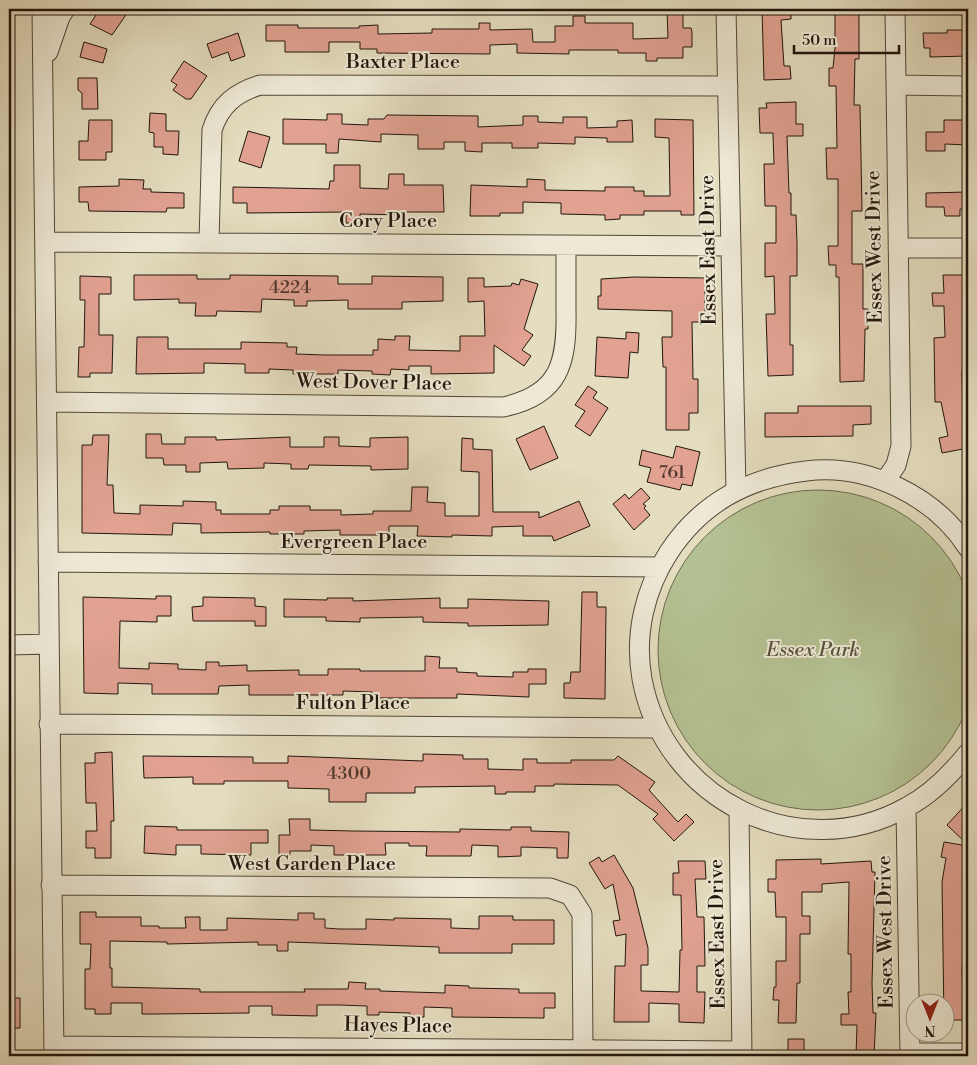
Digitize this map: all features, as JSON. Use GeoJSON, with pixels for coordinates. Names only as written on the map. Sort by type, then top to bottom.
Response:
{"type":"FeatureCollection","features":[{"type":"Feature","properties":{"kind":"street"},"geometry":{"type":"LineString","coordinates":[[42,9],[54,1051]]}},
{"type":"Feature","properties":{"kind":"street"},"geometry":{"type":"LineString","coordinates":[[42,70],[60,17],[65,9]]}},
{"type":"Feature","properties":{"kind":"street","name":"Essex East Drive"},"geometry":{"type":"LineString","coordinates":[[726,9],[736,490]]}},
{"type":"Feature","properties":{"kind":"street","name":"Essex West Drive"},"geometry":{"type":"LineString","coordinates":[[885,481],[896,465],[901,446],[895,9]]}},
{"type":"Feature","properties":{"kind":"street","name":"Baxter Place"},"geometry":{"type":"LineString","coordinates":[[210,242],[212,130],[217,116],[223,107],[245,90],[260,84],[728,86]]}},
{"type":"Feature","properties":{"kind":"street"},"geometry":{"type":"LineString","coordinates":[[896,85],[968,86]]}},
{"type":"Feature","properties":{"kind":"street","name":"Cory Place"},"geometry":{"type":"LineString","coordinates":[[45,242],[731,246]]}},
{"type":"Feature","properties":{"kind":"street","name":"West Dover Place"},"geometry":{"type":"LineString","coordinates":[[47,402],[503,407],[521,403],[536,396],[546,386],[564,359],[566,340],[566,245]]}},
{"type":"Feature","properties":{"kind":"street"},"geometry":{"type":"LineString","coordinates":[[898,248],[968,248]]}},
{"type":"Feature","properties":{"kind":"street"},"geometry":{"type":"LineString","coordinates":[[968,548],[961,536],[934,509],[901,488],[885,481],[861,474],[818,469],[776,474],[736,490],[705,510],[679,536],[659,568],[646,598],[640,639],[639,664],[645,697],[657,728],[672,754],[692,777],[715,796],[739,811],[773,824],[808,829],[842,828],[876,821],[906,808],[931,792],[952,773],[968,753]]}},
{"type":"Feature","properties":{"kind":"street","name":"Evergreen Place"},"geometry":{"type":"LineString","coordinates":[[48,562],[659,568]]}},
{"type":"Feature","properties":{"kind":"street"},"geometry":{"type":"LineString","coordinates":[[9,645],[49,644]]}},
{"type":"Feature","properties":{"kind":"street","name":"Fulton Place"},"geometry":{"type":"LineString","coordinates":[[49,724],[657,728]]}},
{"type":"Feature","properties":{"kind":"street","name":"Essex West Drive"},"geometry":{"type":"LineString","coordinates":[[906,808],[910,1054]]}},
{"type":"Feature","properties":{"kind":"street","name":"Essex East Drive"},"geometry":{"type":"LineString","coordinates":[[739,811],[742,1054]]}},
{"type":"Feature","properties":{"kind":"street","name":"West Garden Place"},"geometry":{"type":"LineString","coordinates":[[51,885],[550,888],[570,896],[582,914],[583,1050]]}},
{"type":"Feature","properties":{"kind":"street","name":"Hayes Place"},"geometry":{"type":"LineString","coordinates":[[54,1051],[583,1050],[742,1054]]}},
{"type":"Feature","properties":{"kind":"street"},"geometry":{"type":"LineString","coordinates":[[910,1054],[968,1053]]}},
{"type":"Feature","properties":{"kind":"green space","name":"Essex Park"},"geometry":{"type":"Polygon","coordinates":[[[802,490],[834,490],[865,497],[894,509],[920,526],[942,548],[959,574],[971,603],[978,634],[978,666],[971,697],[959,726],[942,752],[920,774],[894,791],[865,803],[834,810],[802,810],[771,803],[742,791],[716,774],[694,752],[677,726],[665,697],[658,666],[658,634],[665,603],[677,574],[694,548],[716,526],[742,509],[771,497],[802,490]]]}},
{"type":"Feature","properties":{"kind":"building"},"geometry":{"type":"Polygon","coordinates":[[[100,9],[130,9],[112,35],[90,24],[100,9]]]}},
{"type":"Feature","properties":{"kind":"building"},"geometry":{"type":"Polygon","coordinates":[[[667,9],[683,9],[683,28],[691,28],[692,31],[692,47],[683,47],[683,58],[657,58],[657,61],[646,61],[646,53],[618,53],[618,50],[569,50],[569,54],[517,53],[517,44],[490,45],[490,54],[377,53],[377,49],[360,49],[360,42],[329,42],[329,52],[285,52],[285,41],[266,41],[266,25],[298,25],[298,28],[359,28],[359,26],[378,25],[378,34],[432,33],[432,29],[479,29],[479,23],[490,23],[490,30],[532,29],[533,42],[555,42],[555,26],[573,26],[573,16],[585,16],[585,23],[633,23],[633,39],[668,38],[667,9]]]}},
{"type":"Feature","properties":{"kind":"building"},"geometry":{"type":"Polygon","coordinates":[[[762,9],[791,9],[791,19],[781,20],[784,66],[790,66],[791,79],[764,80],[762,9]]]}},
{"type":"Feature","properties":{"kind":"building"},"geometry":{"type":"Polygon","coordinates":[[[835,9],[859,9],[859,59],[855,59],[854,105],[860,105],[862,211],[852,211],[852,264],[863,264],[863,309],[868,309],[868,329],[865,329],[864,381],[840,382],[839,277],[836,277],[836,265],[829,265],[828,246],[838,246],[838,179],[827,179],[826,148],[837,148],[836,86],[829,86],[829,68],[833,68],[835,48],[835,9]]]}},
{"type":"Feature","properties":{"kind":"building"},"geometry":{"type":"Polygon","coordinates":[[[947,30],[968,30],[968,56],[930,57],[930,48],[924,48],[923,33],[947,33],[947,30]]]}},
{"type":"Feature","properties":{"kind":"building"},"geometry":{"type":"Polygon","coordinates":[[[238,33],[245,56],[231,61],[228,52],[212,58],[207,44],[238,33]]]}},
{"type":"Feature","properties":{"kind":"building"},"geometry":{"type":"Polygon","coordinates":[[[84,42],[107,49],[103,63],[80,57],[84,42]]]}},
{"type":"Feature","properties":{"kind":"building"},"geometry":{"type":"Polygon","coordinates":[[[184,61],[207,76],[191,99],[186,99],[173,90],[177,85],[171,81],[184,61]]]}},
{"type":"Feature","properties":{"kind":"building"},"geometry":{"type":"Polygon","coordinates":[[[78,78],[97,78],[98,109],[82,109],[82,93],[78,90],[78,78]]]}},
{"type":"Feature","properties":{"kind":"building"},"geometry":{"type":"Polygon","coordinates":[[[796,102],[796,124],[803,124],[803,136],[787,136],[791,215],[796,215],[797,243],[797,276],[790,276],[790,345],[793,345],[793,375],[768,376],[766,314],[775,314],[774,276],[765,277],[765,243],[776,243],[776,206],[765,206],[764,164],[774,164],[773,133],[760,133],[759,108],[767,108],[766,103],[796,102]]]}},
{"type":"Feature","properties":{"kind":"building"},"geometry":{"type":"Polygon","coordinates":[[[150,113],[166,114],[166,131],[179,131],[178,155],[163,154],[163,147],[154,147],[154,133],[149,132],[150,113]]]}},
{"type":"Feature","properties":{"kind":"building"},"geometry":{"type":"Polygon","coordinates":[[[327,114],[342,114],[342,124],[368,125],[368,119],[384,119],[387,115],[478,116],[478,127],[523,125],[523,116],[538,116],[538,122],[563,123],[563,117],[587,117],[587,128],[617,127],[617,121],[632,120],[633,142],[607,142],[607,138],[575,137],[575,144],[538,143],[538,148],[512,148],[512,143],[482,143],[482,152],[465,151],[465,142],[444,142],[444,149],[418,149],[418,135],[381,134],[381,142],[339,139],[338,153],[326,153],[326,144],[283,144],[283,119],[327,120],[327,114]]]}},
{"type":"Feature","properties":{"kind":"building"},"geometry":{"type":"Polygon","coordinates":[[[655,119],[693,120],[694,215],[681,215],[681,211],[644,211],[644,215],[620,215],[620,219],[605,220],[605,215],[561,214],[561,203],[523,202],[523,213],[500,213],[500,216],[470,216],[471,185],[527,187],[527,179],[545,180],[545,190],[605,191],[605,187],[634,187],[634,191],[644,191],[644,196],[670,196],[669,138],[655,137],[655,119]]]}},
{"type":"Feature","properties":{"kind":"building"},"geometry":{"type":"Polygon","coordinates":[[[89,120],[112,120],[112,152],[106,152],[106,160],[79,160],[79,141],[88,141],[89,120]]]}},
{"type":"Feature","properties":{"kind":"building"},"geometry":{"type":"Polygon","coordinates":[[[944,120],[968,120],[968,145],[945,144],[945,151],[926,151],[926,132],[944,132],[944,120]]]}},
{"type":"Feature","properties":{"kind":"building"},"geometry":{"type":"Polygon","coordinates":[[[248,131],[270,137],[261,168],[239,161],[248,131]]]}},
{"type":"Feature","properties":{"kind":"building"},"geometry":{"type":"Polygon","coordinates":[[[334,165],[360,165],[360,188],[388,189],[389,174],[404,174],[404,185],[443,185],[444,212],[404,212],[404,215],[360,214],[360,223],[346,223],[346,212],[247,213],[247,203],[233,203],[233,187],[329,189],[330,181],[334,181],[334,165]]]}},
{"type":"Feature","properties":{"kind":"building"},"geometry":{"type":"Polygon","coordinates":[[[119,179],[144,180],[143,189],[151,189],[151,192],[184,193],[184,208],[167,208],[166,212],[89,211],[88,202],[79,202],[79,187],[119,186],[119,179]]]}},
{"type":"Feature","properties":{"kind":"building"},"geometry":{"type":"Polygon","coordinates":[[[968,192],[968,209],[960,209],[960,216],[945,216],[944,207],[926,207],[926,193],[968,192]]]}},
{"type":"Feature","properties":{"kind":"building"},"geometry":{"type":"Polygon","coordinates":[[[134,275],[197,275],[197,279],[230,279],[230,275],[338,276],[338,284],[372,284],[372,276],[443,277],[443,301],[402,302],[402,309],[348,309],[348,300],[307,301],[307,306],[294,306],[294,300],[262,299],[261,312],[217,311],[216,316],[195,316],[196,303],[179,303],[179,299],[134,300],[134,275]]]}},
{"type":"Feature","properties":{"kind":"building"},"geometry":{"type":"Polygon","coordinates":[[[943,275],[966,275],[966,290],[968,290],[968,349],[966,349],[967,371],[962,371],[963,415],[968,414],[968,448],[942,453],[939,438],[948,436],[941,402],[935,402],[934,338],[945,337],[944,306],[933,306],[932,293],[944,293],[943,275]]]}},
{"type":"Feature","properties":{"kind":"building"},"geometry":{"type":"Polygon","coordinates":[[[80,276],[111,277],[111,294],[99,294],[99,335],[113,335],[112,373],[90,373],[90,377],[78,377],[79,347],[84,347],[85,300],[80,300],[80,276]]]}},
{"type":"Feature","properties":{"kind":"building"},"geometry":{"type":"Polygon","coordinates":[[[634,277],[705,278],[705,322],[692,322],[693,379],[698,379],[698,413],[689,413],[689,430],[666,430],[666,367],[663,367],[662,337],[672,337],[672,311],[598,309],[598,296],[601,296],[601,279],[634,277]]]}},
{"type":"Feature","properties":{"kind":"building"},"geometry":{"type":"Polygon","coordinates":[[[468,278],[484,278],[484,287],[511,286],[512,283],[519,285],[521,279],[538,284],[524,329],[533,335],[522,350],[531,356],[524,366],[494,345],[494,373],[431,374],[431,366],[409,366],[409,370],[391,369],[390,375],[372,374],[372,371],[338,370],[338,374],[293,374],[293,370],[269,369],[269,373],[245,373],[245,364],[204,363],[204,373],[136,374],[137,337],[168,337],[168,349],[241,349],[241,342],[287,343],[287,347],[297,347],[296,354],[373,355],[373,350],[378,350],[378,339],[395,340],[395,336],[410,336],[409,350],[460,351],[460,336],[485,336],[484,301],[468,302],[468,278]]]}},
{"type":"Feature","properties":{"kind":"building"},"geometry":{"type":"Polygon","coordinates":[[[626,332],[639,333],[638,353],[630,352],[628,378],[595,376],[597,337],[626,339],[626,332]]]}},
{"type":"Feature","properties":{"kind":"building"},"geometry":{"type":"Polygon","coordinates":[[[588,386],[597,392],[593,398],[608,408],[590,436],[575,426],[585,411],[575,405],[588,386]]]}},
{"type":"Feature","properties":{"kind":"building"},"geometry":{"type":"Polygon","coordinates":[[[798,406],[871,406],[871,424],[853,425],[853,436],[765,437],[765,413],[798,413],[798,406]]]}},
{"type":"Feature","properties":{"kind":"building"},"geometry":{"type":"Polygon","coordinates":[[[544,426],[558,458],[530,470],[516,439],[544,426]]]}},
{"type":"Feature","properties":{"kind":"building"},"geometry":{"type":"Polygon","coordinates":[[[146,434],[161,434],[162,444],[185,444],[185,437],[216,437],[216,440],[290,437],[290,447],[324,447],[324,437],[339,437],[339,446],[370,447],[370,438],[408,437],[408,469],[371,470],[371,466],[309,465],[308,469],[291,469],[291,464],[264,463],[264,468],[228,469],[227,462],[200,463],[200,472],[186,472],[186,465],[164,465],[163,458],[146,458],[146,434]]]}},
{"type":"Feature","properties":{"kind":"building"},"geometry":{"type":"Polygon","coordinates":[[[93,435],[109,435],[107,485],[113,485],[114,513],[140,514],[140,505],[183,506],[183,501],[216,502],[216,510],[221,510],[221,514],[270,514],[270,510],[279,510],[279,506],[310,506],[310,510],[341,510],[341,515],[373,514],[373,511],[411,511],[412,487],[428,487],[427,502],[445,503],[445,516],[479,516],[479,472],[461,471],[462,438],[473,439],[473,449],[492,450],[493,512],[539,512],[539,518],[579,501],[590,526],[554,541],[552,536],[523,536],[523,526],[492,527],[492,536],[452,535],[452,537],[417,536],[418,526],[389,526],[389,535],[340,535],[340,530],[304,531],[304,534],[270,534],[270,532],[201,533],[201,524],[173,523],[172,535],[82,533],[82,445],[92,445],[93,435]]]}},
{"type":"Feature","properties":{"kind":"building"},"geometry":{"type":"Polygon","coordinates":[[[676,446],[700,452],[692,486],[682,484],[680,490],[647,482],[651,468],[639,465],[642,450],[673,458],[676,446]]]}},
{"type":"Feature","properties":{"kind":"building"},"geometry":{"type":"Polygon","coordinates":[[[641,488],[650,498],[643,504],[650,515],[634,530],[613,504],[625,494],[629,499],[641,488]]]}},
{"type":"Feature","properties":{"kind":"building"},"geometry":{"type":"Polygon","coordinates":[[[582,592],[597,592],[597,607],[606,607],[605,699],[564,698],[564,683],[570,683],[571,672],[580,672],[582,592]]]}},
{"type":"Feature","properties":{"kind":"building"},"geometry":{"type":"Polygon","coordinates":[[[156,596],[171,596],[171,616],[157,616],[157,622],[120,621],[119,668],[149,669],[149,663],[178,664],[178,669],[206,670],[206,662],[219,662],[219,666],[247,665],[247,671],[299,670],[299,675],[328,675],[328,669],[425,671],[425,656],[440,657],[439,668],[457,668],[457,672],[477,673],[477,676],[513,677],[513,672],[528,672],[528,669],[546,669],[546,684],[529,684],[529,697],[457,694],[457,698],[372,698],[372,692],[343,691],[343,695],[249,695],[249,685],[219,686],[218,694],[152,694],[152,684],[118,683],[118,694],[84,693],[83,597],[156,599],[156,596]]]}},
{"type":"Feature","properties":{"kind":"building"},"geometry":{"type":"Polygon","coordinates":[[[203,597],[255,598],[255,606],[266,607],[266,626],[255,626],[255,621],[193,621],[192,607],[203,606],[203,597]]]}},
{"type":"Feature","properties":{"kind":"building"},"geometry":{"type":"Polygon","coordinates":[[[327,598],[353,598],[353,601],[440,598],[440,608],[468,608],[468,599],[549,601],[548,625],[468,626],[468,623],[423,622],[423,617],[360,618],[360,622],[326,621],[326,617],[284,617],[284,599],[327,600],[327,598]]]}},
{"type":"Feature","properties":{"kind":"building"},"geometry":{"type":"Polygon","coordinates":[[[112,752],[114,821],[111,821],[111,858],[95,858],[95,848],[86,848],[86,831],[97,831],[96,803],[86,803],[85,763],[95,763],[95,753],[112,752]]]}},
{"type":"Feature","properties":{"kind":"building"},"geometry":{"type":"Polygon","coordinates":[[[423,754],[463,755],[463,759],[488,759],[488,769],[523,770],[523,759],[537,759],[537,763],[571,763],[571,760],[614,760],[618,756],[655,782],[649,790],[678,822],[686,814],[694,822],[674,841],[653,819],[658,814],[618,785],[554,784],[554,786],[535,786],[535,792],[506,792],[506,794],[495,794],[495,786],[415,787],[415,793],[366,793],[366,802],[329,802],[329,789],[288,788],[288,781],[224,781],[224,784],[193,784],[193,777],[144,778],[143,756],[253,757],[253,763],[288,763],[288,756],[423,761],[423,754]]]}},
{"type":"Feature","properties":{"kind":"building"},"geometry":{"type":"Polygon","coordinates":[[[968,802],[968,845],[947,825],[968,802]]]}},
{"type":"Feature","properties":{"kind":"building"},"geometry":{"type":"Polygon","coordinates":[[[289,819],[310,819],[310,830],[460,832],[460,829],[511,830],[511,827],[531,827],[531,831],[569,832],[568,858],[557,858],[557,848],[521,847],[521,856],[498,857],[498,846],[472,845],[471,856],[426,856],[427,846],[409,846],[409,843],[385,843],[386,855],[334,855],[334,846],[311,845],[311,851],[290,851],[290,855],[279,855],[279,835],[290,835],[289,819]]]}},
{"type":"Feature","properties":{"kind":"building"},"geometry":{"type":"Polygon","coordinates":[[[145,826],[177,827],[177,830],[268,830],[268,843],[251,843],[251,855],[201,854],[201,845],[176,845],[176,855],[144,853],[145,826]]]}},
{"type":"Feature","properties":{"kind":"building"},"geometry":{"type":"Polygon","coordinates":[[[944,842],[968,846],[968,876],[963,912],[968,912],[968,967],[962,967],[963,1001],[968,1002],[968,1020],[954,1020],[954,992],[944,992],[942,882],[946,858],[941,857],[944,842]]]}},
{"type":"Feature","properties":{"kind":"building"},"geometry":{"type":"Polygon","coordinates":[[[614,855],[633,888],[648,948],[648,965],[641,965],[641,991],[679,992],[680,950],[682,950],[681,895],[673,895],[673,873],[679,873],[678,861],[705,861],[706,879],[695,879],[697,917],[704,917],[705,966],[697,966],[697,992],[705,992],[704,1023],[679,1022],[679,1004],[649,1003],[649,1022],[614,1022],[615,966],[625,966],[626,934],[616,936],[613,921],[620,920],[613,884],[605,889],[589,863],[599,857],[602,862],[614,855]]]}},
{"type":"Feature","properties":{"kind":"building"},"geometry":{"type":"Polygon","coordinates":[[[821,859],[821,864],[871,861],[872,872],[875,872],[872,983],[873,1013],[876,1013],[874,1056],[856,1056],[857,1025],[841,1025],[841,1014],[849,1014],[848,992],[851,992],[851,954],[848,954],[849,882],[822,884],[822,892],[802,892],[802,916],[810,916],[810,934],[800,934],[800,983],[797,983],[796,1023],[778,1023],[779,1000],[773,1000],[774,987],[776,987],[776,961],[786,961],[786,917],[776,917],[775,892],[768,892],[768,879],[776,879],[776,860],[821,859]]]}},
{"type":"Feature","properties":{"kind":"building"},"geometry":{"type":"Polygon","coordinates":[[[80,912],[96,912],[96,917],[141,917],[141,926],[159,926],[159,928],[186,928],[185,917],[200,917],[200,930],[227,930],[227,918],[298,920],[298,913],[314,913],[314,919],[325,919],[325,928],[339,929],[366,929],[366,919],[451,919],[451,928],[479,929],[479,916],[513,916],[513,920],[554,920],[554,944],[512,944],[512,953],[439,953],[439,947],[288,942],[288,951],[277,951],[277,945],[258,945],[258,942],[167,944],[167,942],[110,941],[110,968],[112,968],[112,987],[200,989],[200,992],[305,992],[304,989],[348,989],[349,982],[366,983],[365,989],[380,989],[380,991],[445,993],[445,985],[469,986],[469,988],[519,989],[519,993],[555,993],[555,1008],[544,1008],[544,1018],[452,1017],[452,1008],[424,1007],[424,1017],[410,1017],[410,1013],[379,1012],[379,1015],[367,1015],[367,1006],[317,1005],[317,1016],[272,1015],[272,1006],[249,1006],[249,1013],[142,1014],[142,1003],[111,1003],[111,1014],[95,1014],[95,1009],[85,1009],[85,969],[90,969],[91,944],[80,944],[80,912]]]}},
{"type":"Feature","properties":{"kind":"building"},"geometry":{"type":"Polygon","coordinates":[[[9,998],[20,998],[20,1028],[9,1028],[9,998]]]}},
{"type":"Feature","properties":{"kind":"building"},"geometry":{"type":"Polygon","coordinates":[[[788,1039],[804,1039],[804,1056],[788,1056],[788,1039]]]}}]}
